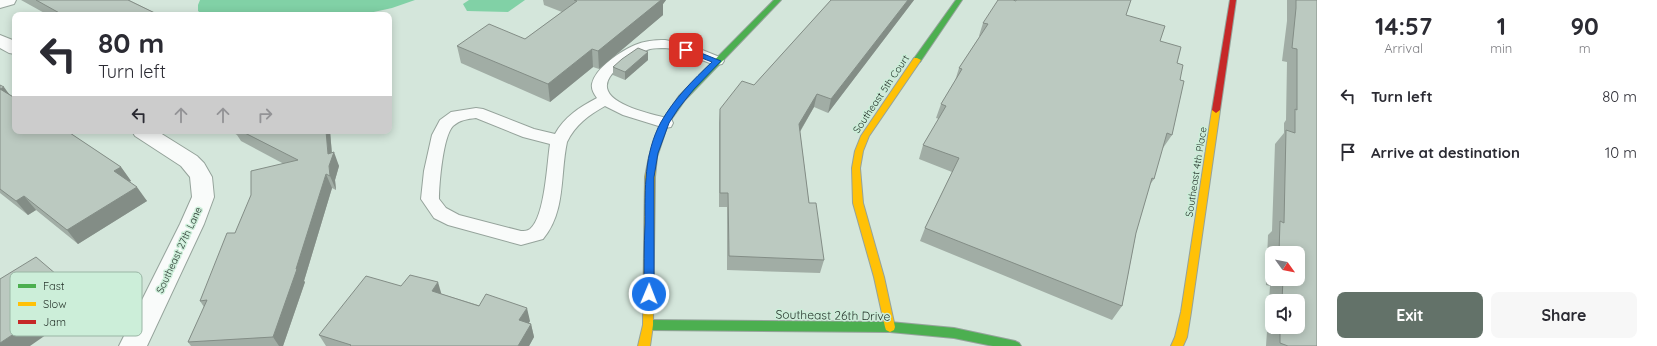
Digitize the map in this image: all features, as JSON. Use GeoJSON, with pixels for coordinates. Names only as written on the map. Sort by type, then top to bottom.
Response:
{"type":"FeatureCollection","features":[{"type":"Feature","properties":{"kind":"street"},"geometry":{"type":"LineString","coordinates":[[0,3],[8,0]]}},
{"type":"Feature","properties":{"kind":"street"},"geometry":{"type":"LineString","coordinates":[[644,346],[648,325],[650,177],[654,153],[664,123],[691,87],[778,0]]}},
{"type":"Feature","properties":{"kind":"street","name":"Southeast 5th Court"},"geometry":{"type":"LineString","coordinates":[[890,327],[859,204],[856,162],[860,144],[865,136],[959,0]]}},
{"type":"Feature","properties":{"kind":"street","name":"Southeast 4th Place"},"geometry":{"type":"LineString","coordinates":[[1177,346],[1181,337],[1186,312],[1233,0]]}},
{"type":"Feature","properties":{"kind":"street"},"geometry":{"type":"LineString","coordinates":[[0,40],[12,48]]}},
{"type":"Feature","properties":{"kind":"street","name":"Southeast 27th Lane"},"geometry":{"type":"LineString","coordinates":[[142,327],[192,224],[203,197],[201,177],[196,168],[188,161],[147,134]]}},
{"type":"Feature","properties":{"kind":"street","name":"Southeast 26th Drive"},"geometry":{"type":"LineString","coordinates":[[648,325],[890,327],[954,333],[1015,346]]}},
{"type":"Feature","properties":{"kind":"street","name":"Southeast 27th Lane"},"geometry":{"type":"LineString","coordinates":[[133,346],[138,336]]}},
{"type":"Feature","properties":{"kind":"lane"},"geometry":{"type":"LineString","coordinates":[[664,123],[621,109],[600,92],[598,85],[600,78],[626,55],[646,46],[656,44],[671,45],[717,61]]}},
{"type":"Feature","properties":{"kind":"lane"},"geometry":{"type":"LineString","coordinates":[[559,141],[529,133],[483,114],[468,113],[457,116],[446,124],[440,135],[432,171],[430,199],[440,213],[454,220],[508,236],[521,238],[530,237],[537,233],[543,225],[548,213],[559,141],[568,127],[589,107],[607,99]]}},
{"type":"Feature","properties":{"kind":"shaded area"},"geometry":{"type":"Polygon","coordinates":[[[200,0],[415,0],[392,8],[374,12],[199,12],[198,5],[200,0]]]}},
{"type":"Feature","properties":{"kind":"shaded area"},"geometry":{"type":"Polygon","coordinates":[[[469,0],[525,0],[508,12],[467,11],[463,4],[469,0]]]}},
{"type":"Feature","properties":{"kind":"building"},"geometry":{"type":"Polygon","coordinates":[[[36,0],[128,0],[153,12],[58,12],[36,0]]]}},
{"type":"Feature","properties":{"kind":"building"},"geometry":{"type":"Polygon","coordinates":[[[574,0],[661,0],[598,51],[592,49],[548,84],[457,46],[489,24],[525,39],[577,1],[574,0]]]}},
{"type":"Feature","properties":{"kind":"building"},"geometry":{"type":"Polygon","coordinates":[[[831,0],[908,0],[831,99],[817,94],[799,124],[809,203],[816,203],[824,260],[729,256],[728,193],[720,193],[720,109],[742,81],[754,85],[831,0]]]}},
{"type":"Feature","properties":{"kind":"building"},"geometry":{"type":"Polygon","coordinates":[[[998,0],[1131,0],[1126,15],[1165,26],[1160,41],[1181,47],[1177,63],[1183,65],[1180,80],[1184,81],[1172,135],[1167,133],[1154,179],[1152,178],[1136,233],[1122,306],[925,228],[959,158],[923,145],[946,106],[941,104],[962,69],[959,68],[988,24],[983,23],[998,0]]]}},
{"type":"Feature","properties":{"kind":"building"},"geometry":{"type":"Polygon","coordinates":[[[1296,0],[1317,0],[1317,346],[1288,346],[1280,343],[1280,334],[1305,334],[1305,294],[1282,294],[1283,286],[1305,286],[1305,246],[1279,246],[1280,221],[1284,223],[1286,130],[1295,133],[1295,109],[1297,110],[1297,49],[1292,48],[1296,0]]]}},
{"type":"Feature","properties":{"kind":"building"},"geometry":{"type":"Polygon","coordinates":[[[638,48],[648,52],[625,72],[613,67],[622,59],[638,48]]]}},
{"type":"Feature","properties":{"kind":"building"},"geometry":{"type":"Polygon","coordinates":[[[0,89],[12,96],[12,134],[72,134],[121,167],[114,171],[137,187],[67,230],[24,196],[16,201],[0,189],[0,89]]]}},
{"type":"Feature","properties":{"kind":"building"},"geometry":{"type":"Polygon","coordinates":[[[247,134],[326,134],[328,154],[334,152],[329,166],[330,176],[326,174],[297,269],[273,337],[188,342],[207,300],[200,301],[227,233],[235,233],[251,195],[251,171],[298,160],[247,134]]]}},
{"type":"Feature","properties":{"kind":"building"},"geometry":{"type":"Polygon","coordinates":[[[36,257],[54,272],[11,272],[36,257]]]}},
{"type":"Feature","properties":{"kind":"building"},"geometry":{"type":"Polygon","coordinates":[[[10,273],[11,336],[0,343],[0,279],[10,273]]]}},
{"type":"Feature","properties":{"kind":"building"},"geometry":{"type":"Polygon","coordinates":[[[410,275],[438,282],[432,291],[479,306],[486,294],[527,308],[519,320],[531,324],[518,346],[350,346],[351,345],[319,335],[366,276],[401,286],[410,275]]]}},
{"type":"Feature","properties":{"kind":"traffic: fast"},"geometry":{"type":"LineString","coordinates":[[653,157],[664,124],[682,98],[778,0]]}},
{"type":"Feature","properties":{"kind":"traffic: fast"},"geometry":{"type":"LineString","coordinates":[[917,60],[959,0]]}},
{"type":"Feature","properties":{"kind":"traffic: fast"},"geometry":{"type":"LineString","coordinates":[[648,325],[890,327],[954,333],[1015,346]]}},
{"type":"Feature","properties":{"kind":"traffic: slow"},"geometry":{"type":"LineString","coordinates":[[890,327],[879,277],[858,203],[856,168],[859,151],[865,136],[917,60]]}},
{"type":"Feature","properties":{"kind":"traffic: slow"},"geometry":{"type":"LineString","coordinates":[[1177,346],[1181,337],[1186,312],[1216,110]]}},
{"type":"Feature","properties":{"kind":"traffic: slow"},"geometry":{"type":"LineString","coordinates":[[644,346],[648,325],[650,177],[653,157]]}},
{"type":"Feature","properties":{"kind":"traffic: jam"},"geometry":{"type":"LineString","coordinates":[[1216,110],[1233,0]]}},
{"type":"Feature","properties":{"kind":"route"},"geometry":{"type":"LineString","coordinates":[[649,294],[650,177],[654,153],[664,123],[691,87],[717,61],[686,50]]}}]}
